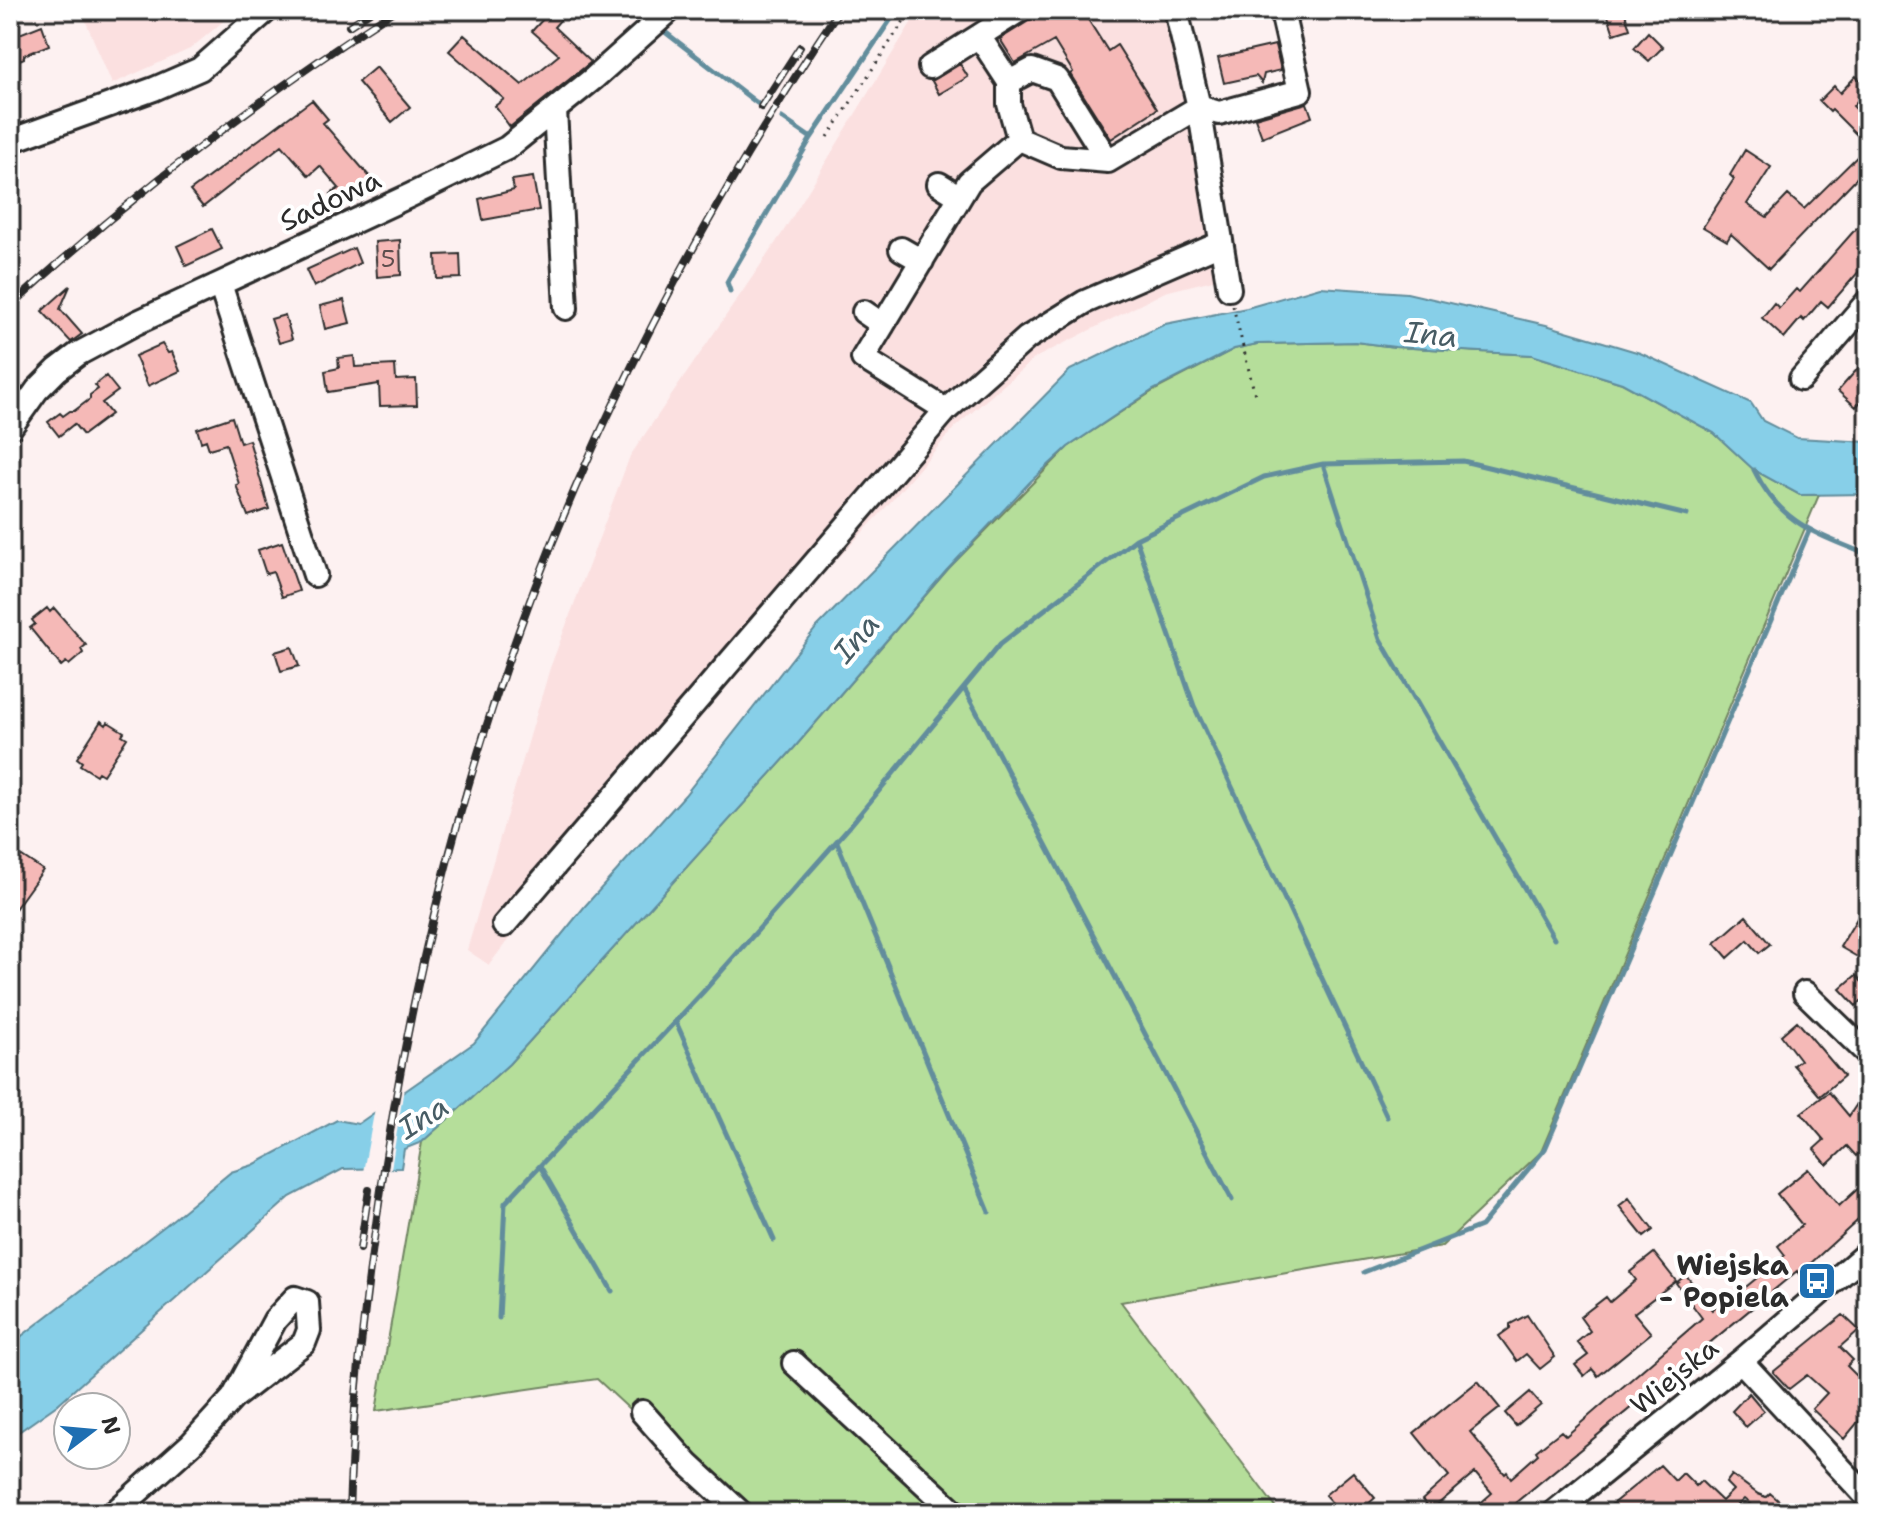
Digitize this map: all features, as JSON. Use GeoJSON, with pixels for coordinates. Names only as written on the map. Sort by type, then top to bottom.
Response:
{"type":"FeatureCollection","features":[{"type":"Feature","properties":{"kind":"street","name":"Sadowa"},"geometry":{"type":"LineString","coordinates":[[10,428],[37,390],[78,354],[136,323],[507,148],[670,10]]}},
{"type":"Feature","properties":{"kind":"street"},"geometry":{"type":"LineString","coordinates":[[930,67],[1020,10]]}},
{"type":"Feature","properties":{"kind":"street"},"geometry":{"type":"LineString","coordinates":[[1176,10],[1199,107],[1229,289]]}},
{"type":"Feature","properties":{"kind":"street"},"geometry":{"type":"LineString","coordinates":[[1019,139],[1061,157],[1108,161],[1199,107],[1219,113],[1300,91],[1283,16],[1293,10]]}},
{"type":"Feature","properties":{"kind":"street"},"geometry":{"type":"LineString","coordinates":[[10,141],[154,89],[200,69],[261,12]]}},
{"type":"Feature","properties":{"kind":"street"},"geometry":{"type":"LineString","coordinates":[[979,36],[1009,82],[1009,104],[1019,139]]}},
{"type":"Feature","properties":{"kind":"street"},"geometry":{"type":"LineString","coordinates":[[1009,82],[1032,70],[1057,79],[1108,161]]}},
{"type":"Feature","properties":{"kind":"street"},"geometry":{"type":"LineString","coordinates":[[555,110],[566,308]]}},
{"type":"Feature","properties":{"kind":"street"},"geometry":{"type":"LineString","coordinates":[[946,410],[863,358],[969,182],[1019,139]]}},
{"type":"Feature","properties":{"kind":"street"},"geometry":{"type":"LineString","coordinates":[[939,184],[960,197]]}},
{"type":"Feature","properties":{"kind":"street"},"geometry":{"type":"LineString","coordinates":[[504,925],[946,410],[1027,338],[1085,302],[1221,243]]}},
{"type":"Feature","properties":{"kind":"street"},"geometry":{"type":"LineString","coordinates":[[901,249],[922,261]]}},
{"type":"Feature","properties":{"kind":"street"},"geometry":{"type":"LineString","coordinates":[[220,284],[315,575]]}},
{"type":"Feature","properties":{"kind":"street"},"geometry":{"type":"LineString","coordinates":[[1801,379],[1868,301]]}},
{"type":"Feature","properties":{"kind":"street"},"geometry":{"type":"LineString","coordinates":[[864,312],[883,325]]}},
{"type":"Feature","properties":{"kind":"street"},"geometry":{"type":"LineString","coordinates":[[1805,993],[1868,1054]]}},
{"type":"Feature","properties":{"kind":"street","name":"Wiejska"},"geometry":{"type":"LineString","coordinates":[[1553,1513],[1741,1361],[1868,1252]]}},
{"type":"Feature","properties":{"kind":"street"},"geometry":{"type":"LineString","coordinates":[[1741,1361],[1868,1498]]}},
{"type":"Feature","properties":{"kind":"street"},"geometry":{"type":"LineString","coordinates":[[794,1363],[956,1513]]}},
{"type":"Feature","properties":{"kind":"street"},"geometry":{"type":"LineString","coordinates":[[114,1513],[191,1444],[233,1398]]}},
{"type":"Feature","properties":{"kind":"street"},"geometry":{"type":"LineString","coordinates":[[642,1412],[688,1464],[741,1513]]}},
{"type":"Feature","properties":{"kind":"path"},"geometry":{"type":"LineString","coordinates":[[828,137],[911,10]]}},
{"type":"Feature","properties":{"kind":"path"},"geometry":{"type":"LineString","coordinates":[[1229,289],[1255,395]]}},
{"type":"Feature","properties":{"kind":"shaded area"},"geometry":{"type":"Polygon","coordinates":[[[81,10],[237,10],[190,49],[112,84],[81,10]]]}},
{"type":"Feature","properties":{"kind":"shaded area"},"geometry":{"type":"Polygon","coordinates":[[[919,10],[1183,10],[1237,274],[1165,292],[1035,358],[955,427],[881,513],[736,665],[577,849],[489,965],[467,950],[550,668],[630,456],[783,232],[919,10]]]}},
{"type":"Feature","properties":{"kind":"green space"},"geometry":{"type":"Polygon","coordinates":[[[1355,342],[1532,355],[1622,383],[1714,433],[1754,470],[1800,495],[1819,495],[1541,1152],[1442,1246],[1121,1302],[1280,1513],[741,1513],[597,1379],[376,1411],[422,1142],[509,1064],[794,748],[949,568],[1068,447],[1153,391],[1234,349],[1257,344],[1355,342]]]}},
{"type":"Feature","properties":{"kind":"water","name":"Ina"},"geometry":{"type":"Polygon","coordinates":[[[1320,287],[1407,293],[1546,325],[1640,353],[1751,403],[1763,421],[1797,438],[1868,442],[1868,494],[1800,495],[1754,470],[1714,433],[1622,383],[1532,355],[1355,342],[1257,344],[1234,349],[1153,390],[1068,447],[1030,482],[946,571],[794,748],[509,1064],[422,1142],[404,1149],[401,1168],[343,1169],[290,1197],[73,1391],[52,1391],[52,1409],[10,1438],[10,1345],[231,1172],[253,1165],[337,1120],[358,1124],[474,1043],[585,906],[685,795],[816,628],[1070,370],[1165,324],[1247,308],[1320,287]]]}},
{"type":"Feature","properties":{"kind":"pier"},"geometry":{"type":"Polygon","coordinates":[[[404,1088],[391,1169],[363,1172],[375,1108],[404,1088]]]}},
{"type":"Feature","properties":{"kind":"building"},"geometry":{"type":"Polygon","coordinates":[[[538,10],[569,10],[554,27],[591,62],[510,127],[495,106],[504,99],[449,51],[464,35],[522,85],[559,55],[532,31],[545,17],[538,10]]]}},
{"type":"Feature","properties":{"kind":"building"},"geometry":{"type":"Polygon","coordinates":[[[1046,10],[1082,10],[1108,51],[1117,45],[1157,109],[1111,139],[1070,74],[1073,72],[1054,41],[1015,63],[1000,39],[1046,10]]]}},
{"type":"Feature","properties":{"kind":"building"},"geometry":{"type":"Polygon","coordinates":[[[1606,10],[1624,10],[1630,29],[1614,34],[1606,10]]]}},
{"type":"Feature","properties":{"kind":"building"},"geometry":{"type":"Polygon","coordinates":[[[10,22],[17,35],[42,25],[49,45],[10,64],[10,22]]]}},
{"type":"Feature","properties":{"kind":"building"},"geometry":{"type":"Polygon","coordinates":[[[1648,32],[1663,47],[1649,61],[1634,48],[1648,32]]]}},
{"type":"Feature","properties":{"kind":"building"},"geometry":{"type":"Polygon","coordinates":[[[1275,45],[1281,70],[1264,74],[1262,83],[1256,76],[1224,83],[1218,58],[1275,45]]]}},
{"type":"Feature","properties":{"kind":"building"},"geometry":{"type":"Polygon","coordinates":[[[960,64],[968,77],[939,94],[932,81],[960,64]]]}},
{"type":"Feature","properties":{"kind":"building"},"geometry":{"type":"Polygon","coordinates":[[[376,67],[410,107],[392,122],[358,82],[376,67]]]}},
{"type":"Feature","properties":{"kind":"building"},"geometry":{"type":"Polygon","coordinates":[[[1856,76],[1868,88],[1853,106],[1868,121],[1868,146],[1819,101],[1834,86],[1840,93],[1856,76]]]}},
{"type":"Feature","properties":{"kind":"building"},"geometry":{"type":"Polygon","coordinates":[[[312,100],[328,119],[323,123],[376,184],[359,199],[355,194],[341,206],[331,194],[339,188],[320,166],[309,176],[282,145],[203,207],[190,191],[312,100]]]}},
{"type":"Feature","properties":{"kind":"building"},"geometry":{"type":"Polygon","coordinates":[[[1307,103],[1312,117],[1262,137],[1255,118],[1307,103]]]}},
{"type":"Feature","properties":{"kind":"building"},"geometry":{"type":"Polygon","coordinates":[[[1868,146],[1868,166],[1769,269],[1731,234],[1727,241],[1703,227],[1734,179],[1730,175],[1745,150],[1771,167],[1747,204],[1767,217],[1788,195],[1804,209],[1868,146]]]}},
{"type":"Feature","properties":{"kind":"building"},"geometry":{"type":"Polygon","coordinates":[[[533,177],[539,210],[483,220],[479,199],[514,190],[512,180],[533,177]]]}},
{"type":"Feature","properties":{"kind":"building"},"geometry":{"type":"Polygon","coordinates":[[[1868,215],[1868,261],[1828,307],[1821,301],[1784,338],[1762,318],[1774,303],[1779,308],[1796,289],[1800,292],[1868,215]]]}},
{"type":"Feature","properties":{"kind":"building"},"geometry":{"type":"Polygon","coordinates":[[[212,229],[222,249],[186,266],[177,246],[212,229]]]}},
{"type":"Feature","properties":{"kind":"building"},"geometry":{"type":"Polygon","coordinates":[[[400,240],[401,275],[377,277],[375,242],[400,240]]]}},
{"type":"Feature","properties":{"kind":"building"},"geometry":{"type":"Polygon","coordinates":[[[354,248],[360,263],[314,287],[306,270],[354,248]]]}},
{"type":"Feature","properties":{"kind":"building"},"geometry":{"type":"Polygon","coordinates":[[[460,254],[461,278],[437,279],[436,255],[460,254]]]}},
{"type":"Feature","properties":{"kind":"building"},"geometry":{"type":"Polygon","coordinates":[[[70,286],[60,309],[82,334],[71,342],[42,311],[70,286]]]}},
{"type":"Feature","properties":{"kind":"building"},"geometry":{"type":"Polygon","coordinates":[[[344,300],[350,323],[325,329],[320,306],[344,300]]]}},
{"type":"Feature","properties":{"kind":"building"},"geometry":{"type":"Polygon","coordinates":[[[285,315],[292,339],[279,343],[271,319],[285,315]]]}},
{"type":"Feature","properties":{"kind":"building"},"geometry":{"type":"Polygon","coordinates":[[[162,344],[168,353],[172,352],[180,371],[148,386],[135,356],[162,344]]]}},
{"type":"Feature","properties":{"kind":"building"},"geometry":{"type":"Polygon","coordinates":[[[354,356],[355,367],[395,365],[396,380],[416,379],[417,405],[380,406],[379,384],[328,392],[325,371],[339,368],[338,358],[354,356]]]}},
{"type":"Feature","properties":{"kind":"building"},"geometry":{"type":"Polygon","coordinates":[[[1868,357],[1868,393],[1856,407],[1838,391],[1868,357]]]}},
{"type":"Feature","properties":{"kind":"building"},"geometry":{"type":"Polygon","coordinates":[[[106,376],[118,391],[102,403],[111,414],[83,435],[74,424],[59,436],[48,422],[60,413],[63,416],[74,411],[90,399],[90,395],[98,389],[95,385],[106,376]]]}},
{"type":"Feature","properties":{"kind":"building"},"geometry":{"type":"Polygon","coordinates":[[[232,417],[240,443],[249,440],[269,509],[248,516],[236,485],[239,484],[226,444],[209,449],[206,440],[201,442],[197,429],[232,417]]]}},
{"type":"Feature","properties":{"kind":"building"},"geometry":{"type":"Polygon","coordinates":[[[282,542],[299,591],[282,597],[273,572],[266,574],[258,550],[282,542]]]}},
{"type":"Feature","properties":{"kind":"building"},"geometry":{"type":"Polygon","coordinates":[[[47,608],[50,612],[54,608],[86,645],[81,649],[83,653],[69,665],[66,662],[61,666],[30,628],[35,624],[32,620],[47,608]]]}},
{"type":"Feature","properties":{"kind":"building"},"geometry":{"type":"Polygon","coordinates":[[[292,647],[299,666],[281,671],[275,652],[292,647]]]}},
{"type":"Feature","properties":{"kind":"building"},"geometry":{"type":"Polygon","coordinates":[[[101,721],[124,732],[122,735],[127,738],[103,775],[98,772],[96,775],[80,765],[82,762],[77,758],[101,721]]]}},
{"type":"Feature","properties":{"kind":"building"},"geometry":{"type":"Polygon","coordinates":[[[22,856],[43,870],[10,916],[11,859],[22,856]]]}},
{"type":"Feature","properties":{"kind":"building"},"geometry":{"type":"Polygon","coordinates":[[[1868,900],[1868,947],[1861,959],[1840,947],[1868,900]]]}},
{"type":"Feature","properties":{"kind":"building"},"geometry":{"type":"Polygon","coordinates":[[[1746,916],[1770,944],[1759,953],[1748,940],[1728,958],[1715,943],[1746,916]]]}},
{"type":"Feature","properties":{"kind":"building"},"geometry":{"type":"Polygon","coordinates":[[[1856,975],[1868,989],[1868,995],[1856,1006],[1840,989],[1856,975]]]}},
{"type":"Feature","properties":{"kind":"building"},"geometry":{"type":"Polygon","coordinates":[[[1797,1021],[1844,1076],[1820,1096],[1793,1065],[1800,1060],[1781,1035],[1797,1021]]]}},
{"type":"Feature","properties":{"kind":"building"},"geometry":{"type":"Polygon","coordinates":[[[1868,1087],[1868,1146],[1856,1156],[1847,1146],[1827,1165],[1814,1149],[1824,1140],[1801,1113],[1829,1092],[1849,1116],[1868,1087]]]}},
{"type":"Feature","properties":{"kind":"building"},"geometry":{"type":"Polygon","coordinates":[[[1808,1169],[1839,1206],[1862,1185],[1868,1191],[1868,1211],[1799,1274],[1797,1271],[1503,1513],[1469,1513],[1492,1493],[1475,1473],[1431,1510],[1422,1500],[1449,1476],[1414,1433],[1478,1381],[1500,1408],[1470,1432],[1511,1478],[1538,1454],[1536,1451],[1561,1431],[1566,1436],[1702,1318],[1676,1283],[1686,1275],[1712,1310],[1722,1301],[1725,1304],[1785,1255],[1778,1246],[1802,1225],[1777,1194],[1808,1169]]]}},
{"type":"Feature","properties":{"kind":"building"},"geometry":{"type":"Polygon","coordinates":[[[1629,1198],[1653,1230],[1644,1237],[1619,1206],[1629,1198]]]}},
{"type":"Feature","properties":{"kind":"building"},"geometry":{"type":"Polygon","coordinates":[[[1654,1253],[1676,1281],[1634,1313],[1651,1333],[1598,1376],[1592,1369],[1584,1376],[1575,1365],[1588,1355],[1577,1342],[1590,1331],[1580,1317],[1606,1297],[1610,1302],[1636,1280],[1630,1272],[1654,1253]]]}},
{"type":"Feature","properties":{"kind":"building"},"geometry":{"type":"Polygon","coordinates":[[[1527,1315],[1555,1357],[1540,1369],[1526,1354],[1517,1361],[1499,1336],[1510,1328],[1510,1324],[1527,1315]]]}},
{"type":"Feature","properties":{"kind":"building"},"geometry":{"type":"Polygon","coordinates":[[[1843,1315],[1859,1330],[1840,1347],[1853,1360],[1847,1366],[1868,1387],[1868,1410],[1844,1439],[1812,1409],[1827,1393],[1807,1375],[1789,1389],[1773,1372],[1843,1315]]]}},
{"type":"Feature","properties":{"kind":"building"},"geometry":{"type":"Polygon","coordinates":[[[1530,1392],[1541,1405],[1516,1426],[1505,1413],[1530,1392]]]}},
{"type":"Feature","properties":{"kind":"building"},"geometry":{"type":"Polygon","coordinates":[[[1749,1393],[1764,1411],[1746,1427],[1732,1411],[1749,1393]]]}},
{"type":"Feature","properties":{"kind":"building"},"geometry":{"type":"Polygon","coordinates":[[[1660,1465],[1675,1481],[1683,1473],[1696,1486],[1701,1481],[1722,1501],[1733,1490],[1726,1483],[1732,1475],[1758,1494],[1766,1497],[1770,1493],[1793,1513],[1761,1513],[1744,1499],[1732,1511],[1734,1513],[1617,1513],[1611,1505],[1660,1465]]]}},
{"type":"Feature","properties":{"kind":"building"},"geometry":{"type":"Polygon","coordinates":[[[1353,1472],[1375,1498],[1358,1513],[1341,1513],[1325,1495],[1353,1472]]]}},
{"type":"Feature","properties":{"kind":"waterway"},"geometry":{"type":"LineString","coordinates":[[640,10],[644,14]]}},
{"type":"Feature","properties":{"kind":"waterway"},"geometry":{"type":"LineString","coordinates":[[730,291],[727,282],[811,138],[897,10]]}},
{"type":"Feature","properties":{"kind":"waterway"},"geometry":{"type":"LineString","coordinates":[[665,32],[757,103]]}},
{"type":"Feature","properties":{"kind":"waterway"},"geometry":{"type":"LineString","coordinates":[[782,118],[811,138]]}},
{"type":"Feature","properties":{"kind":"waterway"},"geometry":{"type":"LineString","coordinates":[[499,1318],[505,1203],[703,992],[850,826],[1000,644],[1136,539],[1264,477],[1323,464],[1463,461],[1687,515]]}},
{"type":"Feature","properties":{"kind":"waterway"},"geometry":{"type":"LineString","coordinates":[[1323,464],[1380,639],[1554,939]]}},
{"type":"Feature","properties":{"kind":"waterway"},"geometry":{"type":"LineString","coordinates":[[1754,470],[1764,488],[1788,515],[1816,533],[1868,555]]}},
{"type":"Feature","properties":{"kind":"waterway"},"geometry":{"type":"LineString","coordinates":[[1364,1272],[1481,1226],[1545,1149],[1809,531]]}},
{"type":"Feature","properties":{"kind":"waterway"},"geometry":{"type":"LineString","coordinates":[[1136,539],[1194,706],[1387,1117]]}},
{"type":"Feature","properties":{"kind":"waterway"},"geometry":{"type":"LineString","coordinates":[[964,688],[1232,1200]]}},
{"type":"Feature","properties":{"kind":"waterway"},"geometry":{"type":"LineString","coordinates":[[837,842],[989,1212]]}},
{"type":"Feature","properties":{"kind":"waterway"},"geometry":{"type":"LineString","coordinates":[[676,1022],[774,1240]]}},
{"type":"Feature","properties":{"kind":"waterway"},"geometry":{"type":"LineString","coordinates":[[540,1166],[612,1291]]}},
{"type":"Feature","properties":{"kind":"railway"},"geometry":{"type":"LineString","coordinates":[[349,26],[373,10]]}},
{"type":"Feature","properties":{"kind":"railway"},"geometry":{"type":"LineString","coordinates":[[10,307],[101,227],[196,150],[294,78],[395,10]]}},
{"type":"Feature","properties":{"kind":"railway"},"geometry":{"type":"LineString","coordinates":[[349,1513],[363,1327],[393,1111],[437,902],[464,799],[496,697],[531,597],[571,498],[640,350],[720,201],[839,10]]}},
{"type":"Feature","properties":{"kind":"railway"},"geometry":{"type":"LineString","coordinates":[[761,107],[800,47]]}},
{"type":"Feature","properties":{"kind":"railway"},"geometry":{"type":"LineString","coordinates":[[360,1249],[369,1190]]}},
{"type":"Feature","properties":{"kind":"place","name":"Wiejska - Popiela"},"geometry":{"type":"Point","coordinates":[1817,1281]}}]}
